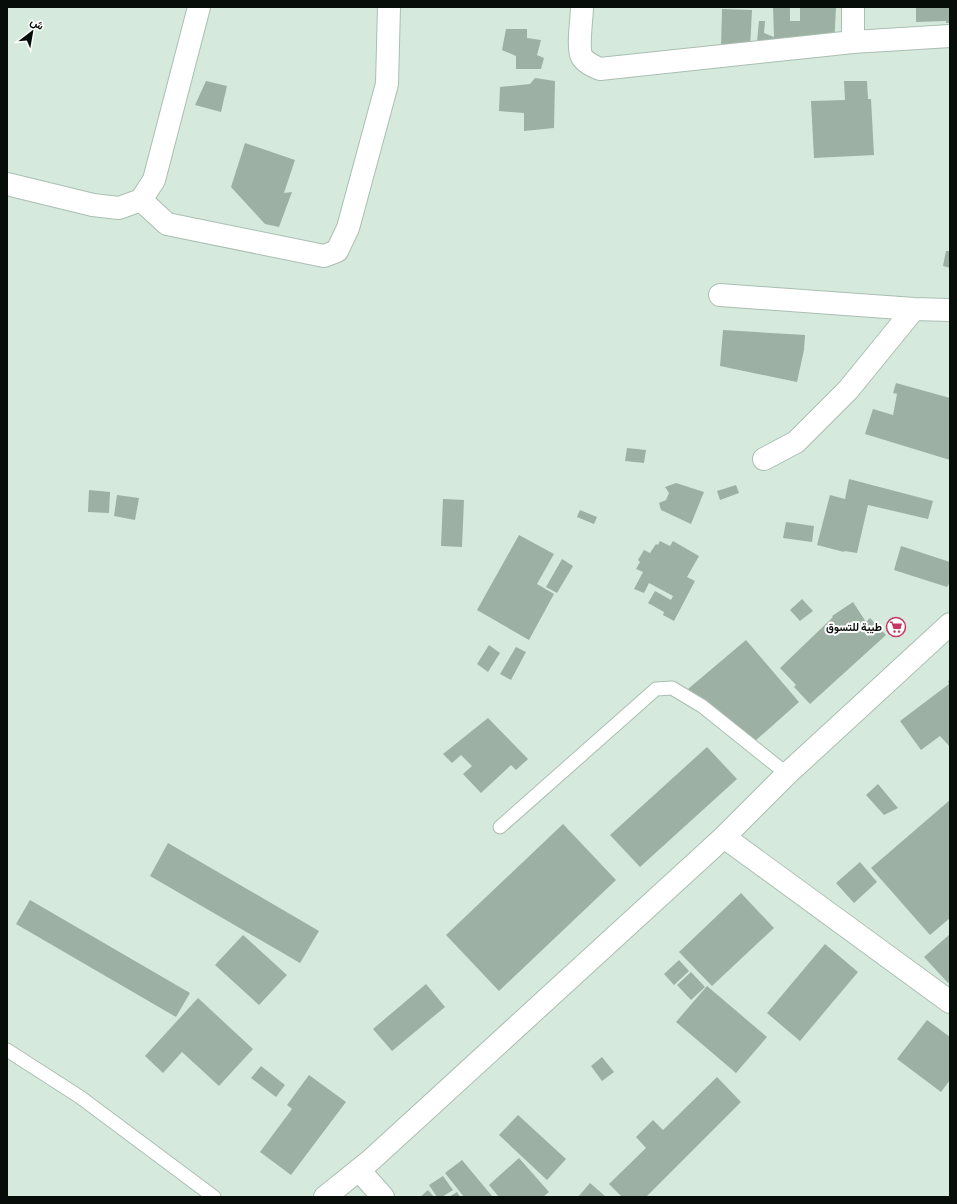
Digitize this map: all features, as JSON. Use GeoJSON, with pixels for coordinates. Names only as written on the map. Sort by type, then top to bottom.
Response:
{"type":"FeatureCollection","features":[{"type":"Feature","properties":{"kind":"street"},"geometry":{"type":"LineString","coordinates":[[7,184],[93,205],[119,208],[141,200],[154,180],[199,7]]}},
{"type":"Feature","properties":{"kind":"street"},"geometry":{"type":"LineString","coordinates":[[141,200],[167,224],[324,256],[336,251],[348,228],[387,84],[389,7]]}},
{"type":"Feature","properties":{"kind":"street"},"geometry":{"type":"LineString","coordinates":[[582,7],[580,51],[582,58],[600,69],[853,42],[950,36]]}},
{"type":"Feature","properties":{"kind":"street"},"geometry":{"type":"LineString","coordinates":[[853,7],[853,42]]}},
{"type":"Feature","properties":{"kind":"street"},"geometry":{"type":"LineString","coordinates":[[720,295],[914,309],[950,310]]}},
{"type":"Feature","properties":{"kind":"street"},"geometry":{"type":"LineString","coordinates":[[764,460],[796,442],[848,390],[914,309]]}},
{"type":"Feature","properties":{"kind":"street"},"geometry":{"type":"LineString","coordinates":[[325,1197],[389,1144],[724,837],[787,774],[950,624]]}},
{"type":"Feature","properties":{"kind":"street"},"geometry":{"type":"LineString","coordinates":[[724,837],[950,1002]]}},
{"type":"Feature","properties":{"kind":"street"},"geometry":{"type":"LineString","coordinates":[[359,1170],[383,1197]]}},
{"type":"Feature","properties":{"kind":"lane"},"geometry":{"type":"LineString","coordinates":[[500,827],[656,689],[672,688],[702,706],[787,774]]}},
{"type":"Feature","properties":{"kind":"lane"},"geometry":{"type":"LineString","coordinates":[[7,1050],[80,1097],[214,1197]]}},
{"type":"Feature","properties":{"kind":"building"},"geometry":{"type":"Polygon","coordinates":[[[773,7],[790,7],[790,21],[800,21],[800,7],[836,7],[834,48],[757,42],[759,21],[765,21],[764,33],[774,37],[773,7]]]}},
{"type":"Feature","properties":{"kind":"building"},"geometry":{"type":"Polygon","coordinates":[[[916,7],[950,7],[950,23],[946,23],[946,21],[916,22],[916,7]]]}},
{"type":"Feature","properties":{"kind":"building"},"geometry":{"type":"Polygon","coordinates":[[[722,9],[752,10],[750,49],[721,48],[722,9]]]}},
{"type":"Feature","properties":{"kind":"building"},"geometry":{"type":"Polygon","coordinates":[[[506,29],[527,29],[527,38],[541,40],[537,55],[544,58],[541,69],[516,69],[516,56],[502,50],[506,29]]]}},
{"type":"Feature","properties":{"kind":"building"},"geometry":{"type":"Polygon","coordinates":[[[535,78],[555,81],[554,128],[524,131],[524,113],[499,111],[500,87],[530,84],[535,78]]]}},
{"type":"Feature","properties":{"kind":"building"},"geometry":{"type":"Polygon","coordinates":[[[206,81],[227,86],[221,112],[195,105],[206,81]]]}},
{"type":"Feature","properties":{"kind":"building"},"geometry":{"type":"Polygon","coordinates":[[[844,81],[867,81],[868,99],[871,99],[874,155],[814,158],[811,101],[845,100],[844,81]]]}},
{"type":"Feature","properties":{"kind":"building"},"geometry":{"type":"Polygon","coordinates":[[[245,143],[295,160],[284,193],[292,192],[279,227],[265,224],[231,187],[245,143]]]}},
{"type":"Feature","properties":{"kind":"building"},"geometry":{"type":"Polygon","coordinates":[[[946,251],[950,251],[950,268],[943,266],[946,251]]]}},
{"type":"Feature","properties":{"kind":"building"},"geometry":{"type":"Polygon","coordinates":[[[723,330],[805,335],[804,350],[797,382],[720,366],[723,330]]]}},
{"type":"Feature","properties":{"kind":"building"},"geometry":{"type":"Polygon","coordinates":[[[896,383],[950,398],[950,460],[865,434],[873,409],[893,415],[897,394],[893,393],[896,383]]]}},
{"type":"Feature","properties":{"kind":"building"},"geometry":{"type":"Polygon","coordinates":[[[627,448],[646,450],[644,463],[625,461],[627,448]]]}},
{"type":"Feature","properties":{"kind":"building"},"geometry":{"type":"Polygon","coordinates":[[[849,479],[933,501],[928,519],[868,505],[857,553],[844,552],[817,545],[830,495],[845,499],[849,479]]]}},
{"type":"Feature","properties":{"kind":"building"},"geometry":{"type":"Polygon","coordinates":[[[676,483],[704,492],[691,524],[661,510],[659,503],[666,500],[669,493],[665,487],[676,483]]]}},
{"type":"Feature","properties":{"kind":"building"},"geometry":{"type":"Polygon","coordinates":[[[736,485],[739,493],[720,500],[717,491],[736,485]]]}},
{"type":"Feature","properties":{"kind":"building"},"geometry":{"type":"Polygon","coordinates":[[[89,490],[110,492],[109,513],[88,512],[89,490]]]}},
{"type":"Feature","properties":{"kind":"building"},"geometry":{"type":"Polygon","coordinates":[[[117,495],[139,498],[135,520],[114,516],[117,495]]]}},
{"type":"Feature","properties":{"kind":"building"},"geometry":{"type":"Polygon","coordinates":[[[443,499],[464,500],[462,547],[441,546],[443,499]]]}},
{"type":"Feature","properties":{"kind":"building"},"geometry":{"type":"Polygon","coordinates":[[[580,510],[597,517],[594,524],[577,517],[580,510]]]}},
{"type":"Feature","properties":{"kind":"building"},"geometry":{"type":"Polygon","coordinates":[[[786,522],[814,526],[812,542],[783,538],[786,522]]]}},
{"type":"Feature","properties":{"kind":"building"},"geometry":{"type":"Polygon","coordinates":[[[519,535],[554,554],[537,584],[554,594],[529,640],[477,610],[519,535]]]}},
{"type":"Feature","properties":{"kind":"building"},"geometry":{"type":"Polygon","coordinates":[[[660,541],[670,546],[673,541],[699,556],[687,577],[695,581],[674,621],[663,615],[664,612],[648,603],[655,591],[671,600],[673,596],[649,583],[644,593],[634,589],[643,572],[636,569],[640,562],[638,560],[644,550],[650,553],[660,541]]]}},
{"type":"Feature","properties":{"kind":"building"},"geometry":{"type":"Polygon","coordinates":[[[901,546],[950,562],[950,582],[947,587],[894,570],[901,546]]]}},
{"type":"Feature","properties":{"kind":"building"},"geometry":{"type":"Polygon","coordinates":[[[562,559],[573,566],[557,593],[546,587],[562,559]]]}},
{"type":"Feature","properties":{"kind":"building"},"geometry":{"type":"Polygon","coordinates":[[[802,599],[813,611],[800,621],[790,610],[802,599]]]}},
{"type":"Feature","properties":{"kind":"building"},"geometry":{"type":"Polygon","coordinates":[[[853,602],[866,622],[870,618],[886,635],[810,704],[794,687],[796,685],[780,668],[833,617],[832,616],[853,602]]]}},
{"type":"Feature","properties":{"kind":"building"},"geometry":{"type":"Polygon","coordinates":[[[746,640],[799,702],[754,742],[688,689],[746,640]]]}},
{"type":"Feature","properties":{"kind":"building"},"geometry":{"type":"Polygon","coordinates":[[[489,645],[500,653],[488,672],[477,664],[489,645]]]}},
{"type":"Feature","properties":{"kind":"building"},"geometry":{"type":"Polygon","coordinates":[[[516,647],[526,652],[511,680],[500,674],[516,647]]]}},
{"type":"Feature","properties":{"kind":"building"},"geometry":{"type":"Polygon","coordinates":[[[950,680],[950,747],[940,736],[921,750],[900,721],[949,684],[948,681],[950,680]]]}},
{"type":"Feature","properties":{"kind":"building"},"geometry":{"type":"Polygon","coordinates":[[[488,718],[528,759],[516,770],[511,765],[481,793],[463,774],[472,766],[461,755],[452,763],[443,754],[488,718]]]}},
{"type":"Feature","properties":{"kind":"building"},"geometry":{"type":"Polygon","coordinates":[[[707,747],[737,779],[640,867],[610,835],[707,747]]]}},
{"type":"Feature","properties":{"kind":"building"},"geometry":{"type":"Polygon","coordinates":[[[878,784],[898,808],[884,815],[866,795],[878,784]]]}},
{"type":"Feature","properties":{"kind":"building"},"geometry":{"type":"Polygon","coordinates":[[[950,800],[950,918],[930,935],[871,868],[950,800]]]}},
{"type":"Feature","properties":{"kind":"building"},"geometry":{"type":"Polygon","coordinates":[[[563,824],[616,880],[499,991],[446,935],[563,824]]]}},
{"type":"Feature","properties":{"kind":"building"},"geometry":{"type":"Polygon","coordinates":[[[168,843],[319,931],[300,963],[150,876],[168,843]]]}},
{"type":"Feature","properties":{"kind":"building"},"geometry":{"type":"Polygon","coordinates":[[[860,862],[877,882],[854,903],[836,883],[860,862]]]}},
{"type":"Feature","properties":{"kind":"building"},"geometry":{"type":"Polygon","coordinates":[[[741,893],[774,928],[712,986],[679,952],[741,893]]]}},
{"type":"Feature","properties":{"kind":"building"},"geometry":{"type":"Polygon","coordinates":[[[30,900],[190,993],[176,1017],[16,924],[30,900]]]}},
{"type":"Feature","properties":{"kind":"building"},"geometry":{"type":"Polygon","coordinates":[[[950,934],[950,981],[948,983],[924,957],[950,934]]]}},
{"type":"Feature","properties":{"kind":"building"},"geometry":{"type":"Polygon","coordinates":[[[243,935],[287,975],[259,1005],[215,965],[243,935]]]}},
{"type":"Feature","properties":{"kind":"building"},"geometry":{"type":"Polygon","coordinates":[[[825,944],[858,972],[800,1041],[767,1013],[825,944]]]}},
{"type":"Feature","properties":{"kind":"building"},"geometry":{"type":"Polygon","coordinates":[[[679,960],[689,971],[674,985],[664,974],[679,960]]]}},
{"type":"Feature","properties":{"kind":"building"},"geometry":{"type":"Polygon","coordinates":[[[691,972],[705,987],[691,1000],[677,985],[691,972]]]}},
{"type":"Feature","properties":{"kind":"building"},"geometry":{"type":"Polygon","coordinates":[[[426,984],[445,1007],[392,1051],[373,1029],[426,984]]]}},
{"type":"Feature","properties":{"kind":"building"},"geometry":{"type":"Polygon","coordinates":[[[707,986],[767,1037],[736,1073],[676,1022],[707,986]]]}},
{"type":"Feature","properties":{"kind":"building"},"geometry":{"type":"Polygon","coordinates":[[[198,998],[253,1049],[219,1086],[182,1052],[163,1073],[145,1056],[198,998]]]}},
{"type":"Feature","properties":{"kind":"building"},"geometry":{"type":"Polygon","coordinates":[[[927,1020],[950,1037],[950,1080],[941,1092],[897,1059],[927,1020]]]}},
{"type":"Feature","properties":{"kind":"building"},"geometry":{"type":"Polygon","coordinates":[[[602,1057],[614,1072],[602,1081],[591,1066],[602,1057]]]}},
{"type":"Feature","properties":{"kind":"building"},"geometry":{"type":"Polygon","coordinates":[[[261,1066],[285,1085],[276,1097],[251,1078],[261,1066]]]}},
{"type":"Feature","properties":{"kind":"building"},"geometry":{"type":"Polygon","coordinates":[[[309,1075],[346,1102],[291,1175],[260,1152],[292,1109],[287,1105],[309,1075]]]}},
{"type":"Feature","properties":{"kind":"building"},"geometry":{"type":"Polygon","coordinates":[[[717,1077],[741,1102],[646,1197],[622,1197],[609,1184],[646,1148],[636,1137],[653,1120],[663,1130],[717,1077]]]}},
{"type":"Feature","properties":{"kind":"building"},"geometry":{"type":"Polygon","coordinates":[[[518,1115],[566,1159],[547,1180],[499,1135],[518,1115]]]}},
{"type":"Feature","properties":{"kind":"building"},"geometry":{"type":"Polygon","coordinates":[[[519,1158],[549,1192],[543,1197],[499,1197],[489,1185],[519,1158]]]}},
{"type":"Feature","properties":{"kind":"building"},"geometry":{"type":"Polygon","coordinates":[[[462,1160],[492,1196],[464,1197],[445,1173],[462,1160]]]}},
{"type":"Feature","properties":{"kind":"building"},"geometry":{"type":"Polygon","coordinates":[[[443,1176],[453,1190],[442,1197],[437,1197],[429,1185],[443,1176]]]}},
{"type":"Feature","properties":{"kind":"building"},"geometry":{"type":"Polygon","coordinates":[[[590,1183],[606,1197],[578,1197],[590,1183]]]}},
{"type":"Feature","properties":{"kind":"building"},"geometry":{"type":"Polygon","coordinates":[[[428,1190],[434,1197],[420,1197],[428,1190]]]}},
{"type":"Feature","properties":{"kind":"building"},"geometry":{"type":"Polygon","coordinates":[[[457,1192],[460,1197],[449,1197],[457,1192]]]}},
{"type":"Feature","properties":{"kind":"place","name":"طيبة للتسوق"},"geometry":{"type":"Point","coordinates":[896,627]}}]}
